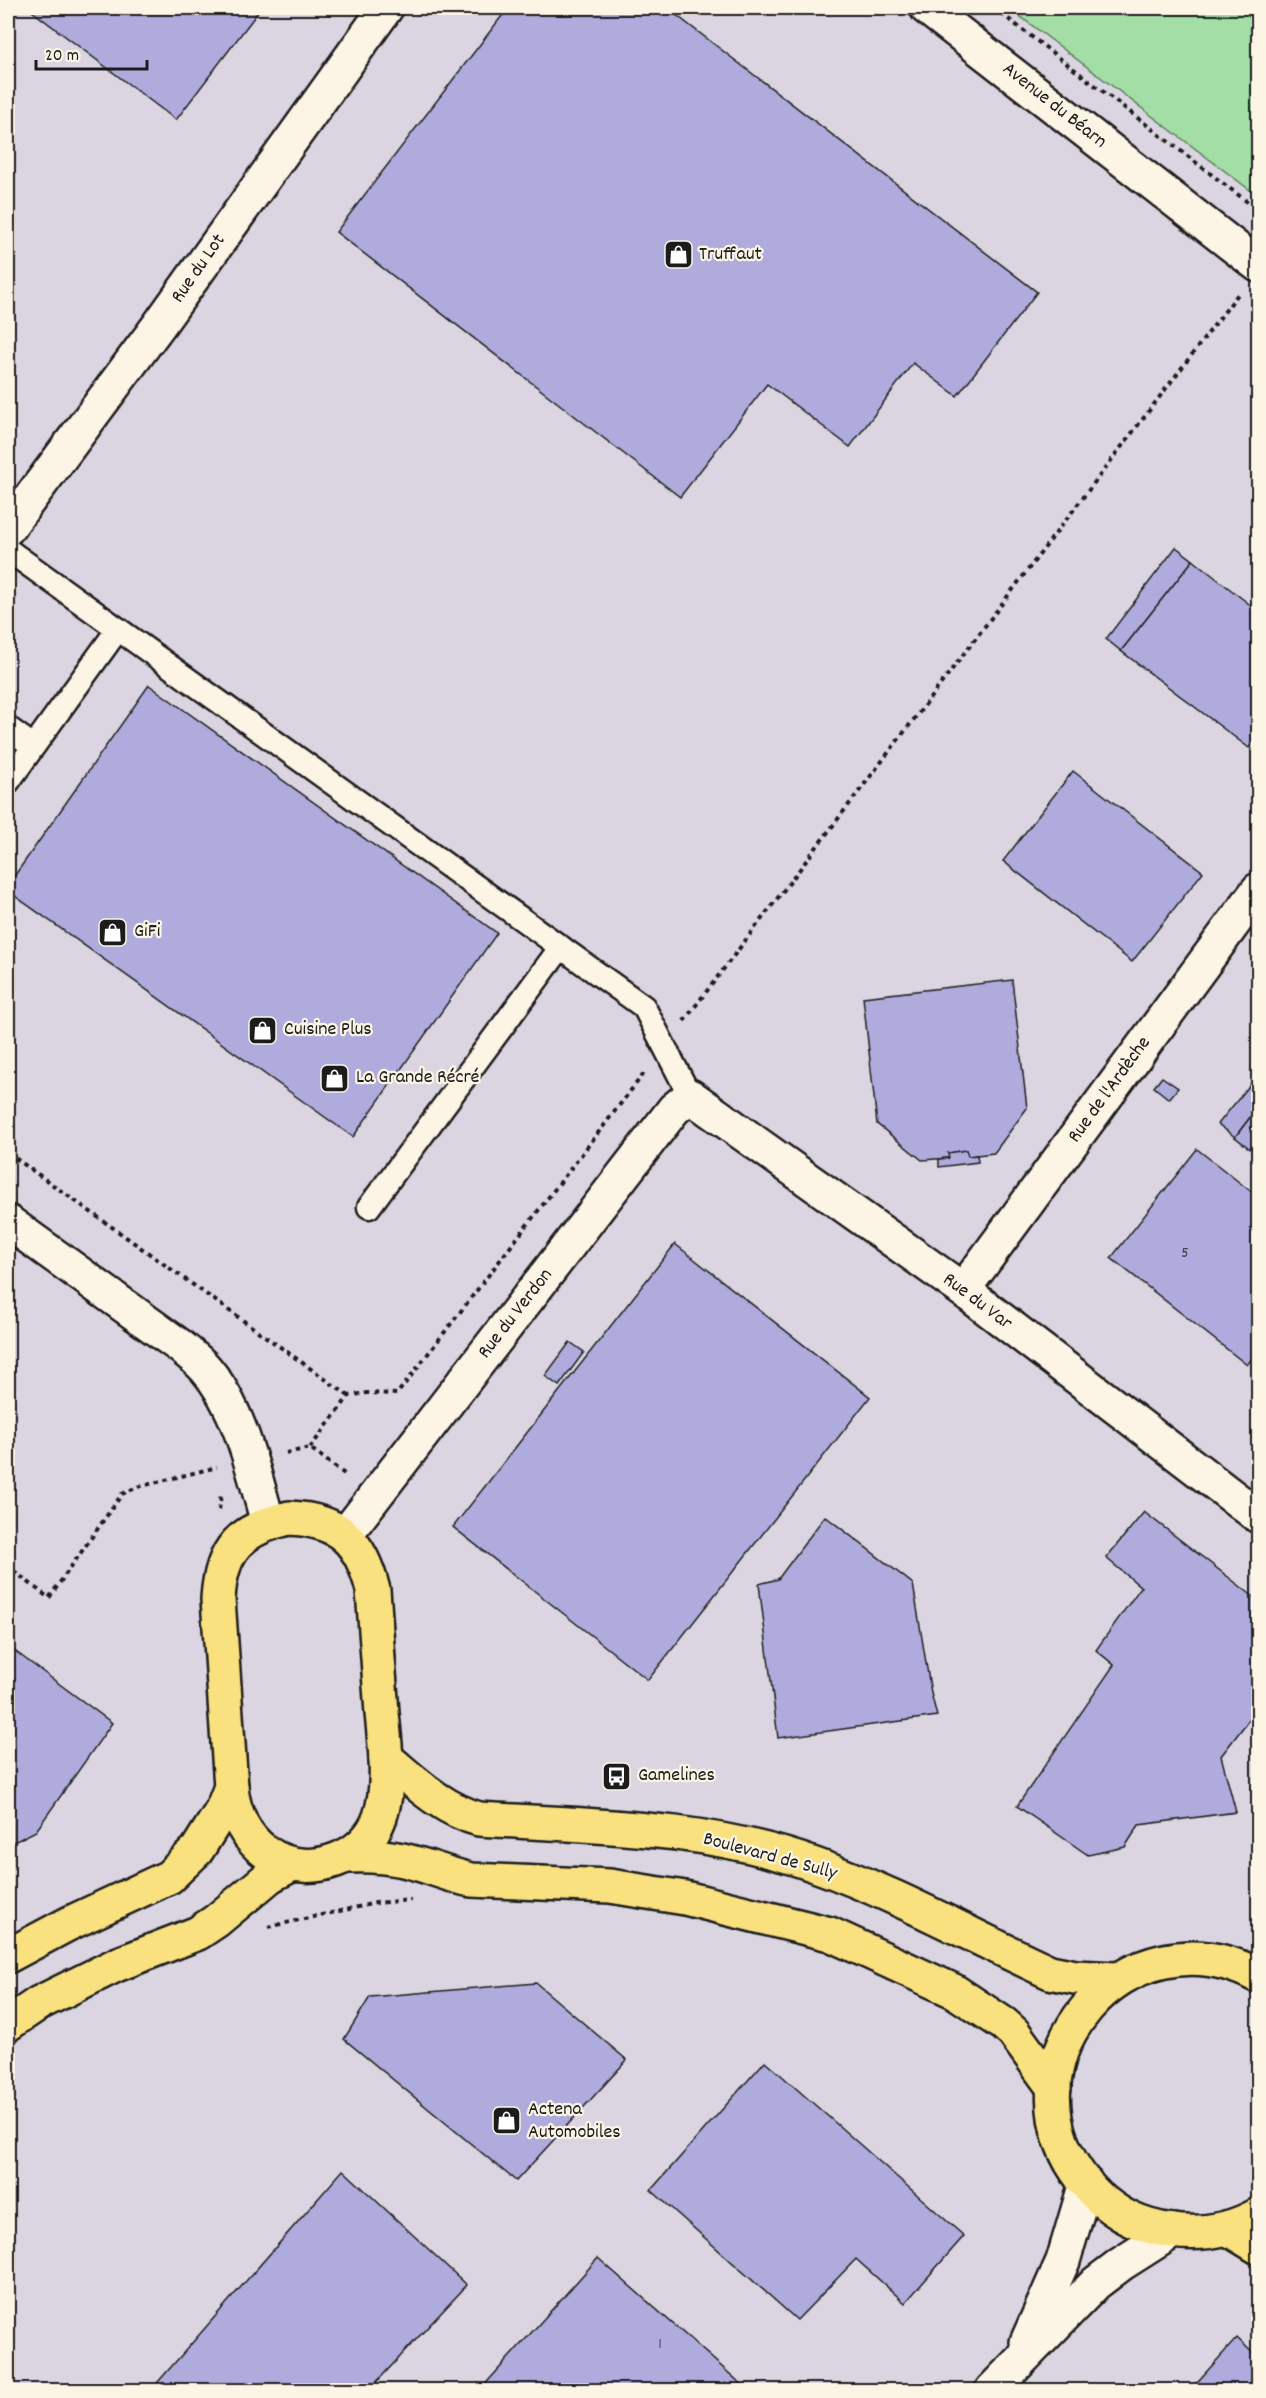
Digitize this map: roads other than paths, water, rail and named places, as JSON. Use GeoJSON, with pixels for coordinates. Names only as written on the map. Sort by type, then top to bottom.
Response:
{"type":"FeatureCollection","features":[{"type":"Feature","properties":{"kind":"main road"},"geometry":{"type":"LineString","coordinates":[[8,2024],[39,2003],[116,1965],[198,1933],[270,1876],[291,1865],[326,1863],[347,1856],[367,1839],[380,1817],[386,1758],[374,1590],[367,1565],[358,1548],[345,1535],[329,1525],[310,1519],[289,1518],[268,1523],[248,1532],[235,1545],[225,1562],[219,1583],[218,1599],[233,1801],[242,1828],[262,1848],[291,1865]]}},
{"type":"Feature","properties":{"kind":"main road","name":"Boulevard de Sully"},"geometry":{"type":"LineString","coordinates":[[386,1758],[436,1799],[471,1817],[486,1820],[595,1824],[729,1842],[813,1864],[906,1901],[1050,1972],[1075,1977],[1117,1979]]}},
{"type":"Feature","properties":{"kind":"main road"},"geometry":{"type":"LineString","coordinates":[[8,1956],[68,1924],[168,1877],[197,1850],[210,1832],[231,1788]]}},
{"type":"Feature","properties":{"kind":"main road","name":"Boulevard de Sully"},"geometry":{"type":"LineString","coordinates":[[347,1856],[369,1855],[404,1860],[471,1880],[620,1887],[685,1898],[830,1935],[954,1991],[1004,2024],[1014,2033],[1054,2088]]}},
{"type":"Feature","properties":{"kind":"main road","name":"Boulevard de Sully"},"geometry":{"type":"LineString","coordinates":[[1258,1976],[1244,1961],[1206,1958],[1171,1959],[1148,1964],[1117,1979],[1095,1998],[1069,2032],[1059,2059],[1054,2088],[1059,2131],[1070,2159],[1086,2183],[1107,2204],[1131,2219],[1173,2232],[1200,2233],[1227,2228],[1258,2215]]}},
{"type":"Feature","properties":{"kind":"main road"},"geometry":{"type":"LineString","coordinates":[[1227,2228],[1258,2247]]}},
{"type":"Feature","properties":{"kind":"street","name":"Rue du Lot"},"geometry":{"type":"LineString","coordinates":[[8,528],[159,326],[386,8]]}},
{"type":"Feature","properties":{"kind":"street","name":"Avenue du Béarn"},"geometry":{"type":"LineString","coordinates":[[927,8],[1182,205],[1251,276]]}},
{"type":"Feature","properties":{"kind":"street","name":"Rue de l'Ardèche"},"geometry":{"type":"LineString","coordinates":[[963,1290],[1258,890]]}},
{"type":"Feature","properties":{"kind":"street","name":"Rue du Var"},"geometry":{"type":"LineString","coordinates":[[690,1096],[963,1290],[1258,1515]]}},
{"type":"Feature","properties":{"kind":"street","name":"Rue du Verdon"},"geometry":{"type":"LineString","coordinates":[[345,1535],[674,1109],[690,1096]]}},
{"type":"Feature","properties":{"kind":"street"},"geometry":{"type":"LineString","coordinates":[[8,1222],[180,1346],[206,1368],[231,1408],[251,1460],[268,1523]]}},
{"type":"Feature","properties":{"kind":"street"},"geometry":{"type":"LineString","coordinates":[[1018,2361],[1063,2261],[1086,2183]]}},
{"type":"Feature","properties":{"kind":"street"},"geometry":{"type":"LineString","coordinates":[[992,2391],[1018,2361],[1096,2283],[1121,2264],[1173,2232]]}},
{"type":"Feature","properties":{"kind":"lane"},"geometry":{"type":"LineString","coordinates":[[8,550],[644,1007],[690,1096]]}},
{"type":"Feature","properties":{"kind":"lane"},"geometry":{"type":"LineString","coordinates":[[8,782],[118,629]]}},
{"type":"Feature","properties":{"kind":"lane"},"geometry":{"type":"LineString","coordinates":[[8,728],[33,746]]}},
{"type":"Feature","properties":{"kind":"lane"},"geometry":{"type":"LineString","coordinates":[[369,1207],[561,947]]}},
{"type":"Feature","properties":{"kind":"place","name":"Truffaut"},"geometry":{"type":"Point","coordinates":[678,255]}},
{"type":"Feature","properties":{"kind":"place","name":"GiFi"},"geometry":{"type":"Point","coordinates":[113,932]}},
{"type":"Feature","properties":{"kind":"place","name":"Cuisine Plus"},"geometry":{"type":"Point","coordinates":[263,1030]}},
{"type":"Feature","properties":{"kind":"place","name":"La Grande Récré"},"geometry":{"type":"Point","coordinates":[335,1078]}},
{"type":"Feature","properties":{"kind":"place","name":"Gamelines"},"geometry":{"type":"Point","coordinates":[617,1776]}},
{"type":"Feature","properties":{"kind":"place","name":"Actena Automobiles"},"geometry":{"type":"Point","coordinates":[507,2121]}}]}
